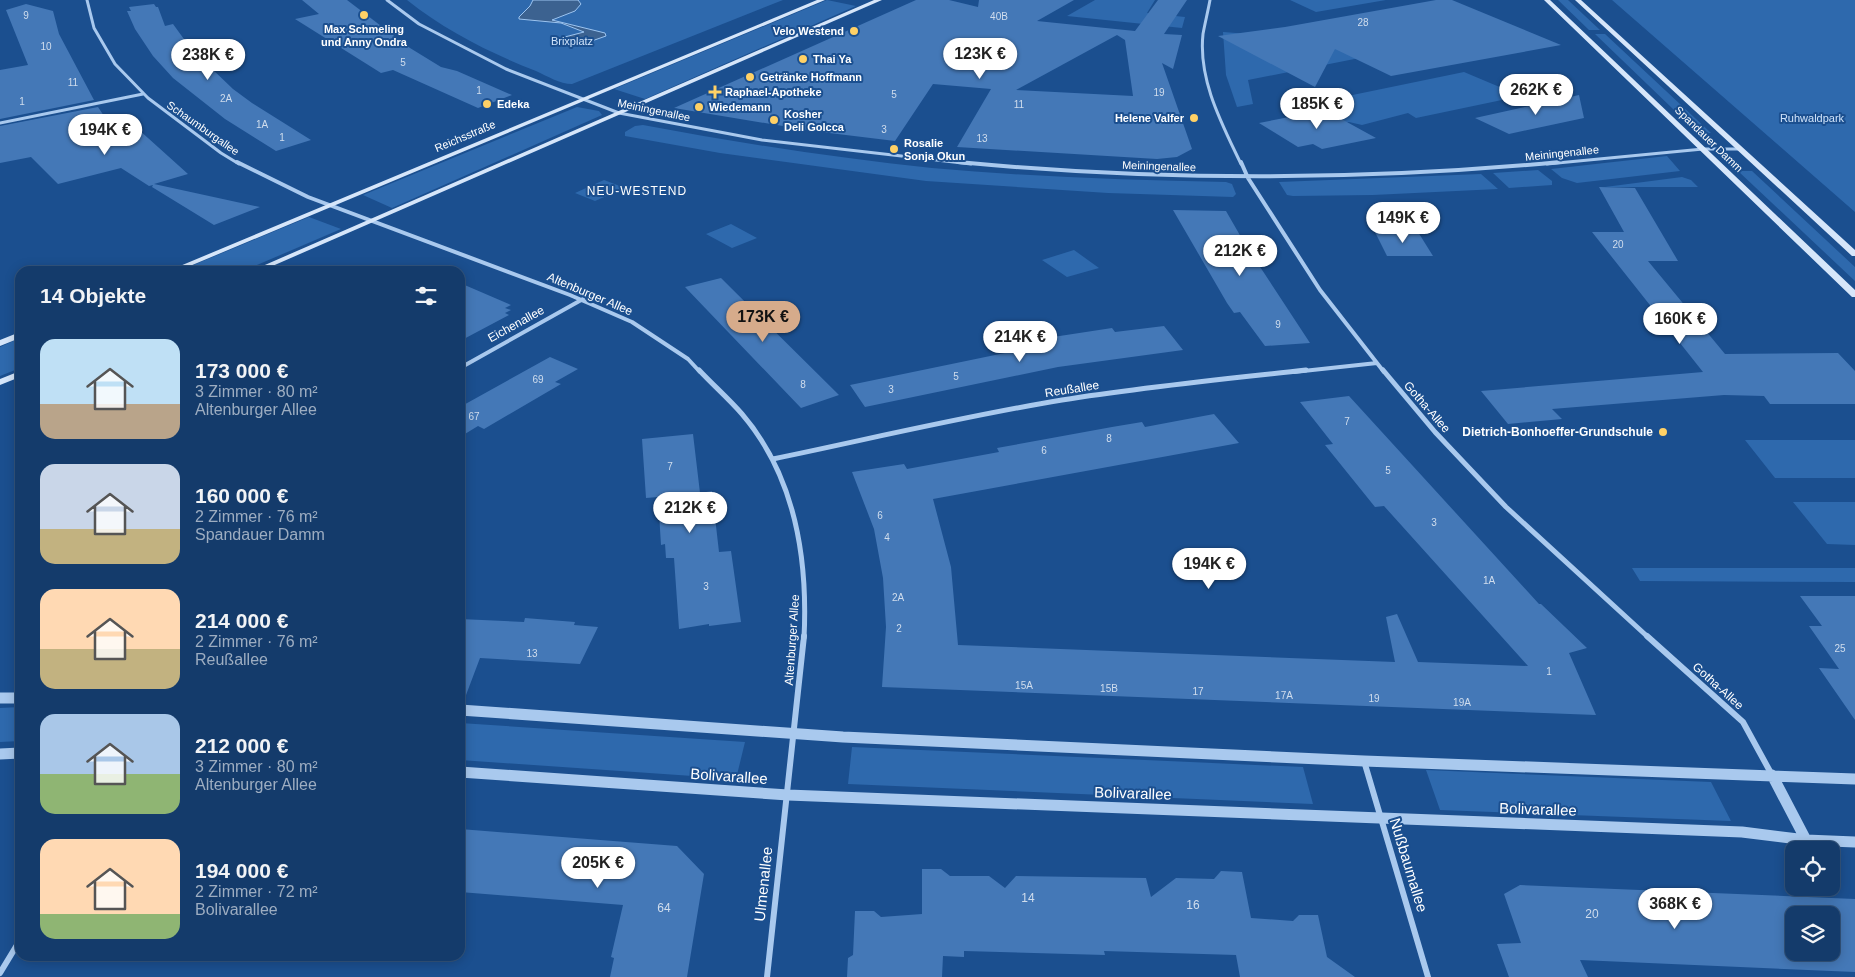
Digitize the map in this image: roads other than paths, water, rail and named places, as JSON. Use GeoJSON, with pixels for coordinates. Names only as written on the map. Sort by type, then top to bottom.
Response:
{"type":"FeatureCollection","features":[{"type":"Feature","properties":{"kind":"main road","name":"Reichsstraße"},"geometry":{"type":"LineString","coordinates":[[184,266],[822,0]]}},
{"type":"Feature","properties":{"kind":"main road","name":"Spandauer Damm"},"geometry":{"type":"LineString","coordinates":[[1547,0],[1855,295]]}},
{"type":"Feature","properties":{"kind":"main road","name":"Spandauer Damm"},"geometry":{"type":"LineString","coordinates":[[1578,0],[1855,254]]}},
{"type":"Feature","properties":{"kind":"main road"},"geometry":{"type":"LineString","coordinates":[[266,266],[877,1]]}},
{"type":"Feature","properties":{"kind":"main road"},"geometry":{"type":"LineString","coordinates":[[0,343],[15,337]]}},
{"type":"Feature","properties":{"kind":"main road"},"geometry":{"type":"LineString","coordinates":[[0,382],[15,376]]}},
{"type":"Feature","properties":{"kind":"street","name":"Schaumburgallee"},"geometry":{"type":"LineString","coordinates":[[86,0],[94,28],[108,54],[143,94],[221,153],[256,173],[308,197],[372,220]]}},
{"type":"Feature","properties":{"kind":"street"},"geometry":{"type":"LineString","coordinates":[[387,0],[419,24],[452,43],[506,69],[583,99]]}},
{"type":"Feature","properties":{"kind":"street"},"geometry":{"type":"LineString","coordinates":[[868,0],[877,1]]}},
{"type":"Feature","properties":{"kind":"street","name":"Gotha-Allee"},"geometry":{"type":"LineString","coordinates":[[1210,0],[1203,36],[1207,83],[1224,130],[1248,178],[1320,290],[1377,363],[1435,432],[1506,507],[1743,722],[1772,775]]}},
{"type":"Feature","properties":{"kind":"street"},"geometry":{"type":"LineString","coordinates":[[0,123],[143,94]]}},
{"type":"Feature","properties":{"kind":"street","name":"Meiningenallee"},"geometry":{"type":"LineString","coordinates":[[583,99],[619,113],[762,140],[986,166],[1055,170],[1248,178],[1477,170],[1703,149],[1740,149]]}},
{"type":"Feature","properties":{"kind":"street","name":"Altenburger Allee"},"geometry":{"type":"LineString","coordinates":[[372,220],[583,299],[632,322],[688,359],[742,415],[773,459],[792,509],[799,537],[804,573],[803,648],[792,734],[788,795]]}},
{"type":"Feature","properties":{"kind":"street","name":"Eichenallee"},"geometry":{"type":"LineString","coordinates":[[465,365],[583,299]]}},
{"type":"Feature","properties":{"kind":"street","name":"Reußallee"},"geometry":{"type":"LineString","coordinates":[[773,459],[932,424],[1102,394],[1220,379],[1377,363]]}},
{"type":"Feature","properties":{"kind":"street"},"geometry":{"type":"LineString","coordinates":[[0,698],[15,698]]}},
{"type":"Feature","properties":{"kind":"street"},"geometry":{"type":"LineString","coordinates":[[465,710],[792,734],[1364,761],[1855,779]]}},
{"type":"Feature","properties":{"kind":"street"},"geometry":{"type":"LineString","coordinates":[[0,754],[15,753]]}},
{"type":"Feature","properties":{"kind":"street","name":"Nußbaumallee"},"geometry":{"type":"LineString","coordinates":[[1364,761],[1428,977]]}},
{"type":"Feature","properties":{"kind":"street","name":"Bolivarallee"},"geometry":{"type":"LineString","coordinates":[[465,772],[788,795],[1742,832],[1806,840],[1855,842]]}},
{"type":"Feature","properties":{"kind":"street"},"geometry":{"type":"LineString","coordinates":[[1772,775],[1806,840]]}},
{"type":"Feature","properties":{"kind":"street","name":"Ulmenallee"},"geometry":{"type":"LineString","coordinates":[[767,977],[788,795]]}},
{"type":"Feature","properties":{"kind":"street"},"geometry":{"type":"LineString","coordinates":[[0,973],[15,948]]}},
{"type":"Feature","properties":{"kind":"place","name":"Max Schmeling und Anny Ondra"},"geometry":{"type":"Point","coordinates":[364,15]}},
{"type":"Feature","properties":{"kind":"place","name":"Velo Westend"},"geometry":{"type":"Point","coordinates":[854,31]}},
{"type":"Feature","properties":{"kind":"place","name":"Thai Ya"},"geometry":{"type":"Point","coordinates":[803,59]}},
{"type":"Feature","properties":{"kind":"place","name":"Getränke Hoffmann"},"geometry":{"type":"Point","coordinates":[750,77]}},
{"type":"Feature","properties":{"kind":"place","name":"Raphael-Apotheke"},"geometry":{"type":"Point","coordinates":[715,92]}},
{"type":"Feature","properties":{"kind":"place","name":"Edeka"},"geometry":{"type":"Point","coordinates":[487,104]}},
{"type":"Feature","properties":{"kind":"place","name":"Wiedemann"},"geometry":{"type":"Point","coordinates":[699,107]}},
{"type":"Feature","properties":{"kind":"place","name":"Helene Valfer"},"geometry":{"type":"Point","coordinates":[1194,118]}},
{"type":"Feature","properties":{"kind":"place","name":"Kosher Deli Golcca"},"geometry":{"type":"Point","coordinates":[774,120]}},
{"type":"Feature","properties":{"kind":"place","name":"Rosalie Sonja Okun"},"geometry":{"type":"Point","coordinates":[894,149]}},
{"type":"Feature","properties":{"kind":"place","name":"Dietrich-Bonhoeffer-Grundschule"},"geometry":{"type":"Point","coordinates":[1663,432]}},
{"type":"Feature","properties":{"kind":"district","name":"NEU-WESTEND"},"geometry":{"type":"Point","coordinates":[637,191]}},
{"type":"Feature","properties":{"kind":"park label","name":"Brixplatz"},"geometry":{"type":"Point","coordinates":[572,41]}},
{"type":"Feature","properties":{"kind":"park label","name":"Ruhwaldpark"},"geometry":{"type":"Point","coordinates":[1812,118]}}]}
